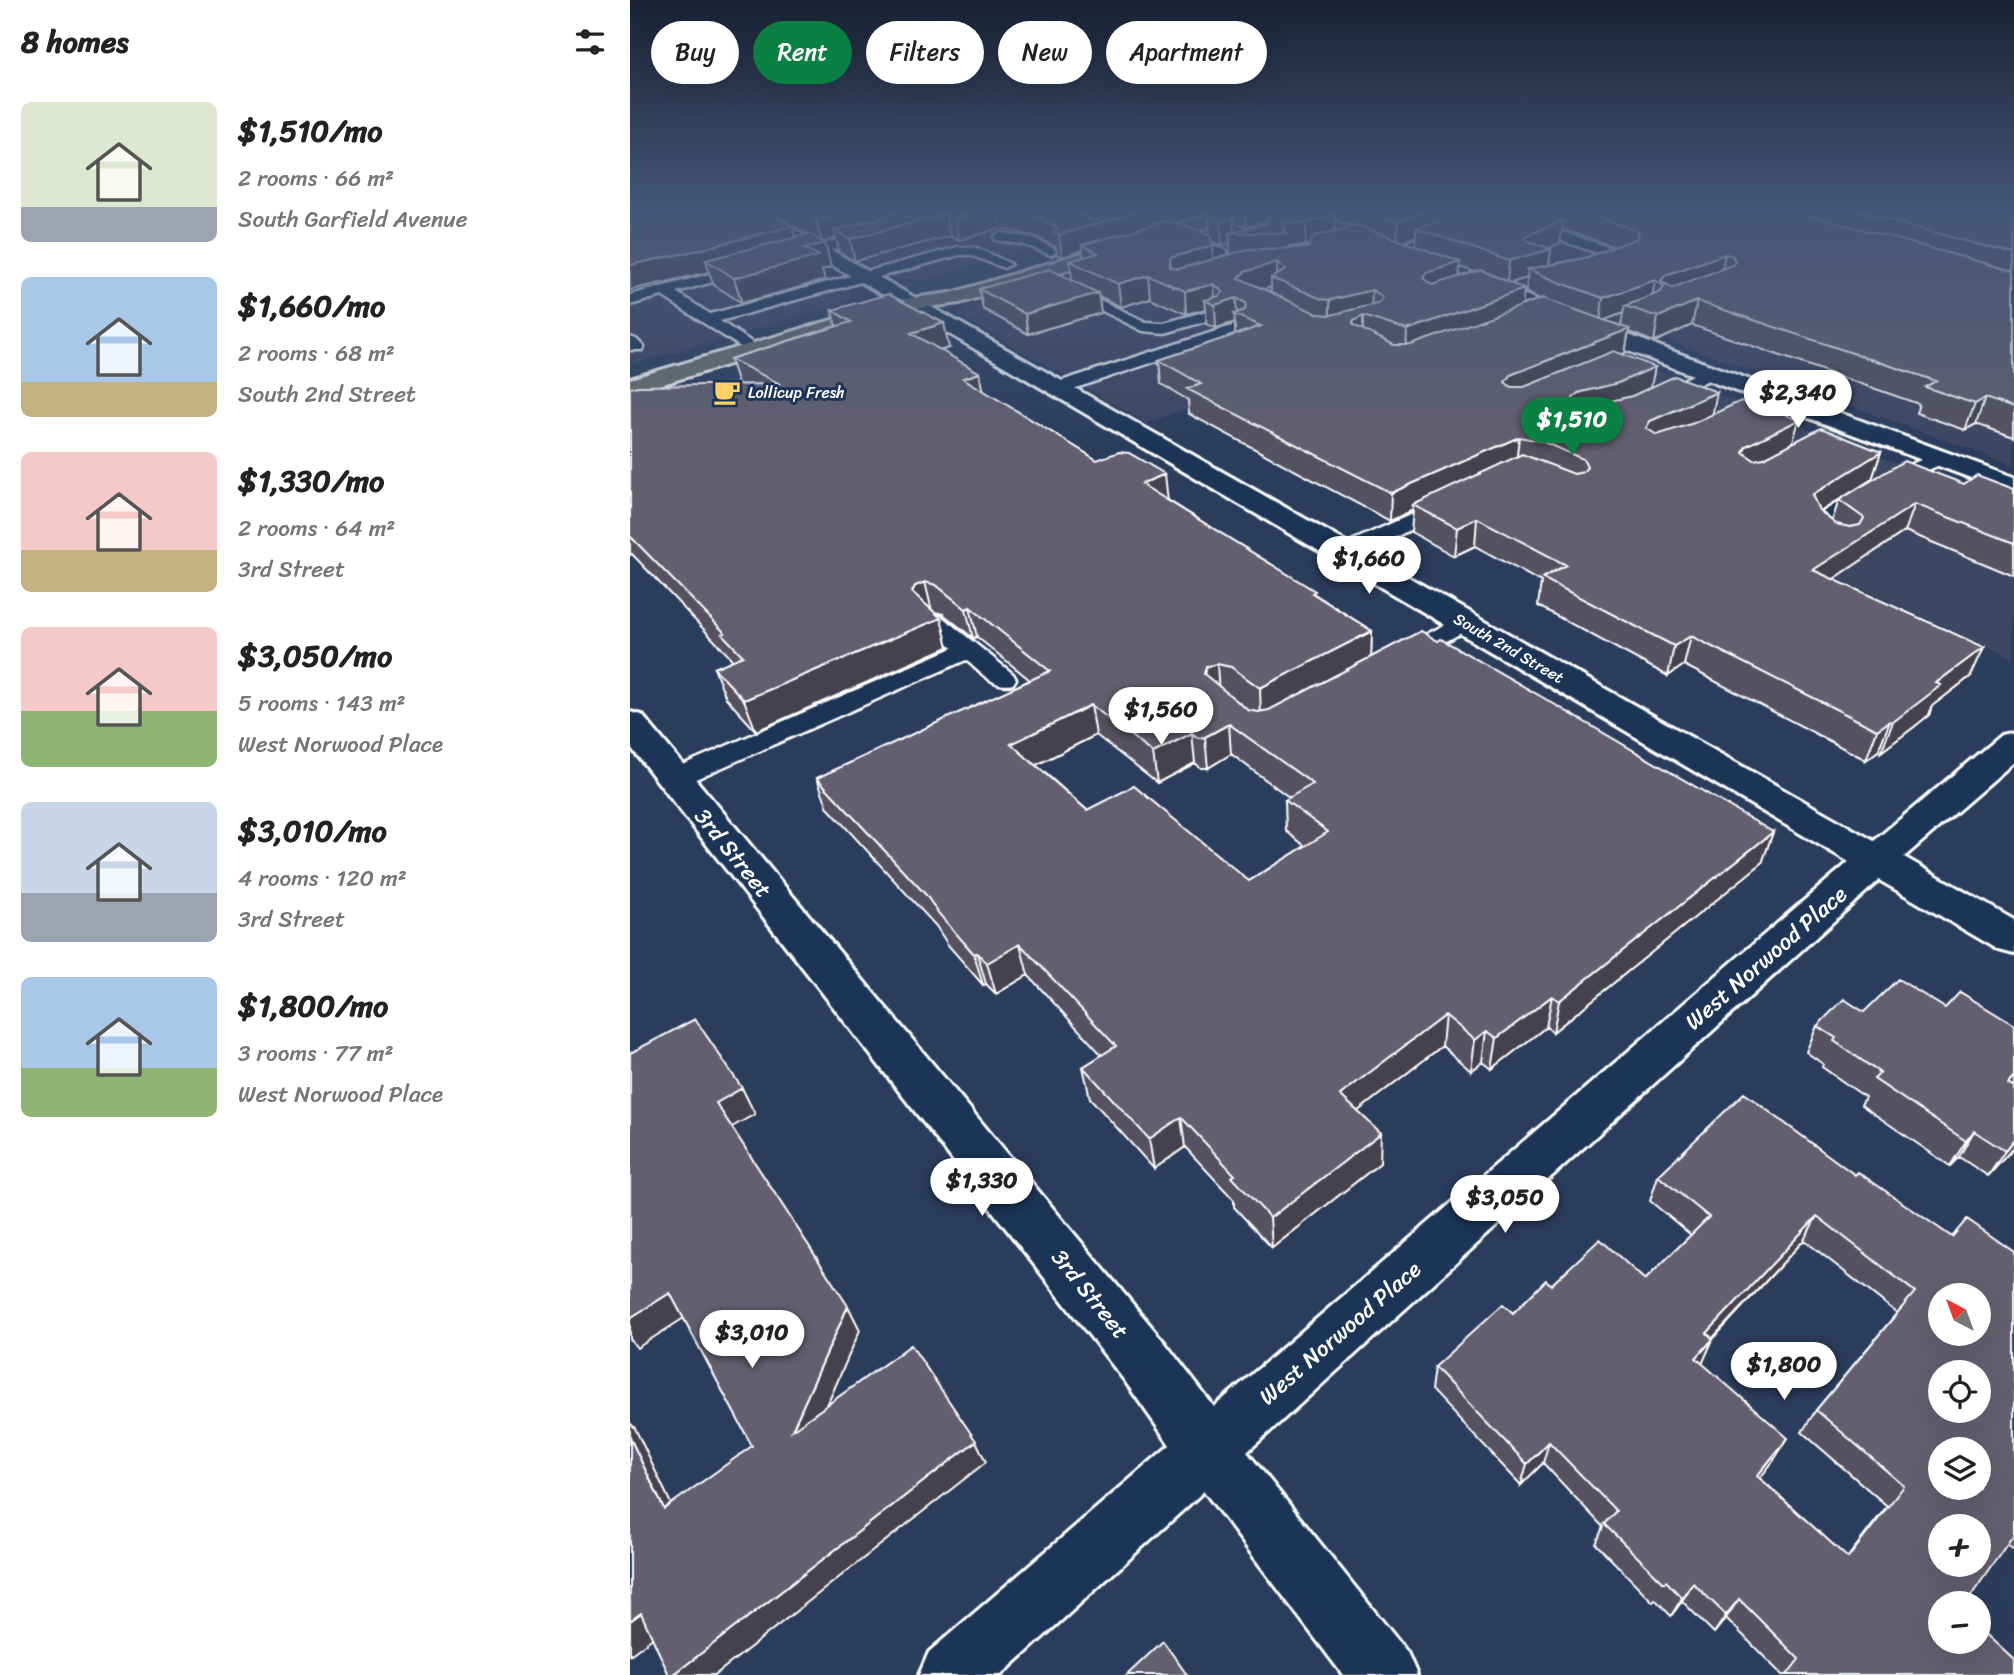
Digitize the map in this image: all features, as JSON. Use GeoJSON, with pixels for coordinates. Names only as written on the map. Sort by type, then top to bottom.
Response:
{"type":"FeatureCollection","features":[{"type":"Feature","properties":{"kind":"main road"},"geometry":{"type":"LineString","coordinates":[[911,303],[926,289]]}},
{"type":"Feature","properties":{"kind":"main road"},"geometry":{"type":"LineString","coordinates":[[630,387],[911,303],[953,299],[986,289]]}},
{"type":"Feature","properties":{"kind":"street","name":"South 2nd Street"},"geometry":{"type":"LineString","coordinates":[[886,289],[2014,939]]}},
{"type":"Feature","properties":{"kind":"street"},"geometry":{"type":"LineString","coordinates":[[1515,289],[1544,312],[2011,483]]}},
{"type":"Feature","properties":{"kind":"street","name":"3rd Street"},"geometry":{"type":"LineString","coordinates":[[631,725],[1144,1362],[1263,1523],[1384,1675]]}},
{"type":"Feature","properties":{"kind":"street","name":"West Norwood Place"},"geometry":{"type":"LineString","coordinates":[[952,1675],[2014,743]]}},
{"type":"Feature","properties":{"kind":"lane"},"geometry":{"type":"LineString","coordinates":[[630,300],[671,289]]}},
{"type":"Feature","properties":{"kind":"lane"},"geometry":{"type":"LineString","coordinates":[[708,320],[823,289]]}},
{"type":"Feature","properties":{"kind":"lane"},"geometry":{"type":"LineString","coordinates":[[1069,289],[1143,326],[1165,328],[1214,314]]}},
{"type":"Feature","properties":{"kind":"lane"},"geometry":{"type":"LineString","coordinates":[[664,291],[753,351]]}},
{"type":"Feature","properties":{"kind":"lane"},"geometry":{"type":"LineString","coordinates":[[1518,321],[1544,312]]}},
{"type":"Feature","properties":{"kind":"lane"},"geometry":{"type":"LineString","coordinates":[[1596,331],[1623,321]]}},
{"type":"Feature","properties":{"kind":"lane"},"geometry":{"type":"LineString","coordinates":[[1058,388],[1238,329]]}},
{"type":"Feature","properties":{"kind":"lane"},"geometry":{"type":"LineString","coordinates":[[1625,362],[1650,351]]}},
{"type":"Feature","properties":{"kind":"lane"},"geometry":{"type":"LineString","coordinates":[[1644,404],[1708,373]]}},
{"type":"Feature","properties":{"kind":"lane"},"geometry":{"type":"LineString","coordinates":[[1709,429],[1776,397]]}},
{"type":"Feature","properties":{"kind":"lane"},"geometry":{"type":"LineString","coordinates":[[1823,438],[1848,425]]}},
{"type":"Feature","properties":{"kind":"lane"},"geometry":{"type":"LineString","coordinates":[[1842,547],[1822,537],[1816,524],[1884,483],[1939,457]]}},
{"type":"Feature","properties":{"kind":"lane"},"geometry":{"type":"LineString","coordinates":[[1344,553],[1469,494]]}},
{"type":"Feature","properties":{"kind":"lane"},"geometry":{"type":"LineString","coordinates":[[933,621],[1003,679]]}},
{"type":"Feature","properties":{"kind":"lane"},"geometry":{"type":"LineString","coordinates":[[1380,667],[1464,622]]}},
{"type":"Feature","properties":{"kind":"lane"},"geometry":{"type":"LineString","coordinates":[[673,779],[969,650]]}},
{"type":"Feature","properties":{"kind":"shaded area"},"geometry":{"type":"Polygon","coordinates":[[[680,289],[846,289],[851,295],[842,304],[630,365],[630,302],[680,289]]]}},
{"type":"Feature","properties":{"kind":"shaded area"},"geometry":{"type":"Polygon","coordinates":[[[1020,289],[1442,289],[2014,508],[2014,658],[1340,355],[1146,423],[959,315],[966,306],[1020,289]]]}},
{"type":"Feature","properties":{"kind":"shaded area"},"geometry":{"type":"Polygon","coordinates":[[[1527,289],[1761,289],[2014,369],[2014,465],[1527,289]]]}},
{"type":"Feature","properties":{"kind":"building"},"geometry":{"type":"Polygon","coordinates":[[[979,289],[1090,289],[1098,293],[1025,314],[979,289]]]}},
{"type":"Feature","properties":{"kind":"building"},"geometry":{"type":"Polygon","coordinates":[[[1220,289],[1264,289],[1318,314],[1331,315],[1379,303],[1383,297],[1372,290],[1330,300],[1298,289],[1524,289],[1407,330],[1363,316],[1353,321],[1353,325],[1394,345],[1411,345],[1543,298],[1629,329],[1510,375],[1505,382],[1511,387],[1524,387],[1614,351],[1655,367],[1618,383],[1578,393],[1573,398],[1574,402],[1585,407],[1632,396],[1675,376],[1717,392],[1650,421],[1646,428],[1657,435],[1694,423],[1741,401],[1760,409],[1765,406],[1799,420],[1746,446],[1743,452],[1754,460],[1764,458],[1821,428],[1881,452],[1812,495],[1819,510],[1836,524],[1850,527],[1860,525],[1864,518],[1839,500],[1904,461],[1964,484],[1977,475],[2014,489],[2014,543],[1915,504],[1813,570],[1984,647],[1936,683],[1941,685],[1926,697],[1893,722],[1890,721],[1877,730],[1691,636],[1674,646],[1542,578],[1566,565],[1477,518],[1457,528],[1413,505],[1522,454],[1574,474],[1583,472],[1587,467],[1583,459],[1541,441],[1519,437],[1391,493],[1187,389],[1201,384],[1159,360],[1261,326],[1234,314],[1245,310],[1246,303],[1236,298],[1215,305],[1205,300],[1223,292],[1220,289]]]}},
{"type":"Feature","properties":{"kind":"building"},"geometry":{"type":"Polygon","coordinates":[[[1579,289],[1629,289],[1603,298],[1579,289]]]}},
{"type":"Feature","properties":{"kind":"building"},"geometry":{"type":"Polygon","coordinates":[[[1662,289],[2014,289],[2014,408],[1985,398],[1975,404],[1925,387],[1936,381],[1697,301],[1658,317],[1625,306],[1662,289]]]}},
{"type":"Feature","properties":{"kind":"building"},"geometry":{"type":"Polygon","coordinates":[[[888,294],[944,323],[911,333],[980,373],[963,378],[1097,460],[1119,452],[1129,453],[1165,474],[1141,484],[1315,591],[1312,593],[1372,631],[1260,688],[1231,667],[1217,664],[1206,666],[1204,674],[1248,710],[1269,710],[1421,631],[1438,641],[1441,639],[1773,832],[1559,1001],[1552,996],[1497,1038],[1487,1031],[1475,1040],[1445,1015],[1340,1095],[1381,1133],[1270,1218],[1232,1177],[1235,1175],[1181,1117],[1149,1139],[1083,1067],[1116,1046],[1020,944],[987,963],[977,953],[974,954],[926,895],[817,778],[1050,671],[970,607],[966,609],[936,585],[925,582],[915,586],[912,592],[941,618],[744,700],[714,668],[743,656],[722,634],[725,633],[630,536],[630,388],[780,384],[730,359],[851,322],[832,310],[888,294]],[[1091,705],[1011,744],[1087,810],[1134,786],[1249,881],[1328,832],[1285,800],[1313,784],[1229,724],[1205,737],[1198,738],[1192,733],[1153,753],[1091,705]]]}},
{"type":"Feature","properties":{"kind":"building"},"geometry":{"type":"Polygon","coordinates":[[[1898,979],[1945,1008],[1960,992],[2014,1025],[2014,1077],[2008,1084],[2014,1088],[2014,1140],[2005,1151],[1974,1131],[1966,1141],[1874,1079],[1880,1073],[1817,1026],[1844,999],[1864,1012],[1898,979]]]}},
{"type":"Feature","properties":{"kind":"building"},"geometry":{"type":"Polygon","coordinates":[[[695,1019],[742,1088],[716,1103],[848,1306],[792,1430],[911,1345],[976,1441],[673,1675],[669,1675],[641,1613],[630,1621],[630,1438],[664,1509],[752,1446],[670,1293],[630,1318],[630,1053],[695,1019]]]}},
{"type":"Feature","properties":{"kind":"building"},"geometry":{"type":"Polygon","coordinates":[[[1744,1093],[1855,1175],[1858,1172],[1952,1237],[1967,1219],[2014,1252],[2014,1534],[1991,1567],[1991,1514],[1928,1514],[1928,1577],[1984,1577],[1974,1591],[1928,1591],[1928,1654],[1991,1654],[1991,1639],[2014,1660],[2014,1675],[1787,1675],[1799,1659],[1739,1599],[1726,1615],[1693,1583],[1682,1598],[1604,1524],[1616,1511],[1549,1442],[1527,1464],[1434,1367],[1503,1304],[1513,1313],[1546,1280],[1551,1285],[1600,1239],[1645,1280],[1709,1217],[1658,1176],[1744,1093]],[[1817,1216],[1707,1333],[1713,1339],[1696,1358],[1788,1438],[1757,1476],[1848,1558],[1904,1486],[1816,1410],[1915,1292],[1817,1216]]]}},
{"type":"Feature","properties":{"kind":"building"},"geometry":{"type":"Polygon","coordinates":[[[1163,1641],[1187,1675],[1127,1675],[1163,1641]]]}},
{"type":"Feature","properties":{"kind":"place","name":"Lollicup Fresh"},"geometry":{"type":"Point","coordinates":[727,392]}}]}
